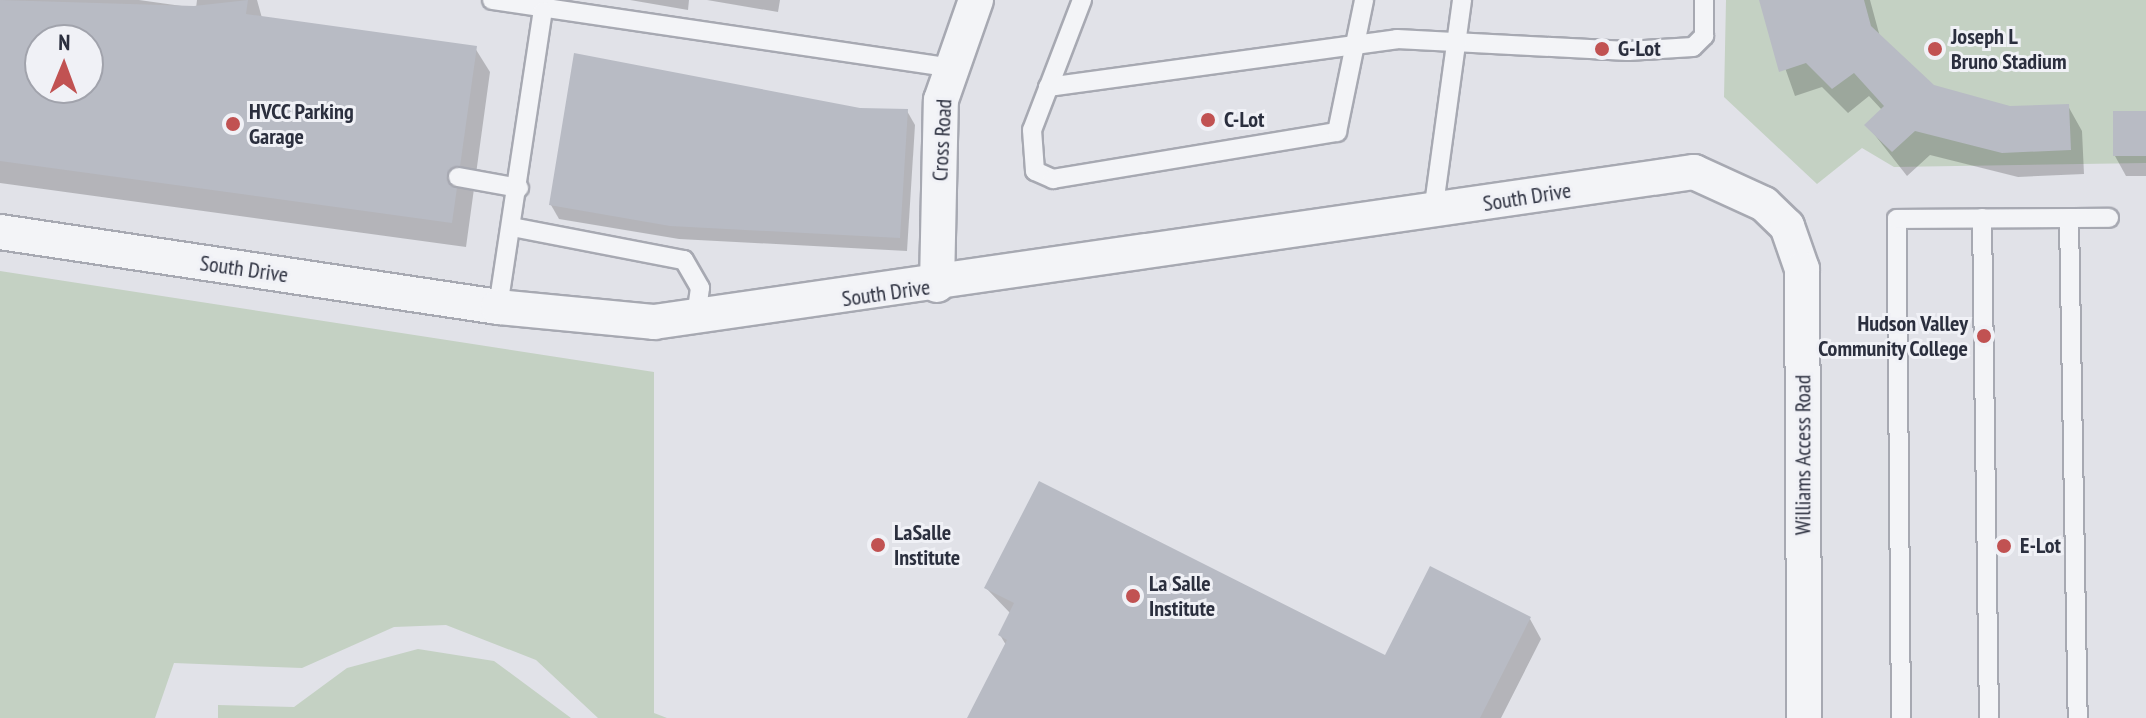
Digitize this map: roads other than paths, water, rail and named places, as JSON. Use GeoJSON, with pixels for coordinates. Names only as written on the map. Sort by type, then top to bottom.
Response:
{"type":"FeatureCollection","features":[{"type":"Feature","properties":{"kind":"street","name":"Cross Road"},"geometry":{"type":"LineString","coordinates":[[937,285],[941,100],[976,0]]}},
{"type":"Feature","properties":{"kind":"street","name":"South Drive"},"geometry":{"type":"LineString","coordinates":[[0,232],[498,307],[654,322],[937,285],[1694,172],[1764,204]]}},
{"type":"Feature","properties":{"kind":"street","name":"Williams Access Road"},"geometry":{"type":"LineString","coordinates":[[1764,204],[1787,226],[1802,269],[1804,718]]}},
{"type":"Feature","properties":{"kind":"lane"},"geometry":{"type":"LineString","coordinates":[[492,0],[543,11],[950,68]]}},
{"type":"Feature","properties":{"kind":"lane"},"geometry":{"type":"LineString","coordinates":[[1082,0],[1048,87],[1029,153],[1035,171],[1053,179],[1337,132],[1364,0]]}},
{"type":"Feature","properties":{"kind":"lane"},"geometry":{"type":"LineString","coordinates":[[1433,212],[1462,0]]}},
{"type":"Feature","properties":{"kind":"lane"},"geometry":{"type":"LineString","coordinates":[[1048,87],[1355,42],[1456,42],[1628,51],[1693,47],[1704,36],[1704,0]]}},
{"type":"Feature","properties":{"kind":"lane"},"geometry":{"type":"LineString","coordinates":[[498,307],[519,188],[543,11]]}},
{"type":"Feature","properties":{"kind":"lane"},"geometry":{"type":"LineString","coordinates":[[458,177],[519,188]]}},
{"type":"Feature","properties":{"kind":"lane"},"geometry":{"type":"LineString","coordinates":[[1982,218],[1989,718]]}},
{"type":"Feature","properties":{"kind":"lane"},"geometry":{"type":"LineString","coordinates":[[1901,718],[1897,219],[2109,218]]}},
{"type":"Feature","properties":{"kind":"lane"},"geometry":{"type":"LineString","coordinates":[[2069,219],[2078,718]]}},
{"type":"Feature","properties":{"kind":"lane"},"geometry":{"type":"LineString","coordinates":[[512,227],[684,260],[700,288],[696,318]]}},
{"type":"Feature","properties":{"kind":"place","name":"G-Lot"},"geometry":{"type":"Point","coordinates":[1602,49]}},
{"type":"Feature","properties":{"kind":"place","name":"Joseph L Bruno Stadium"},"geometry":{"type":"Point","coordinates":[1935,49]}},
{"type":"Feature","properties":{"kind":"place","name":"C-Lot"},"geometry":{"type":"Point","coordinates":[1208,120]}},
{"type":"Feature","properties":{"kind":"place","name":"HVCC Parking Garage"},"geometry":{"type":"Point","coordinates":[233,124]}},
{"type":"Feature","properties":{"kind":"place","name":"Hudson Valley Community College"},"geometry":{"type":"Point","coordinates":[1984,336]}},
{"type":"Feature","properties":{"kind":"place","name":"LaSalle Institute"},"geometry":{"type":"Point","coordinates":[878,545]}},
{"type":"Feature","properties":{"kind":"place","name":"E-Lot"},"geometry":{"type":"Point","coordinates":[2004,546]}},
{"type":"Feature","properties":{"kind":"place","name":"La Salle Institute"},"geometry":{"type":"Point","coordinates":[1133,596]}}]}
